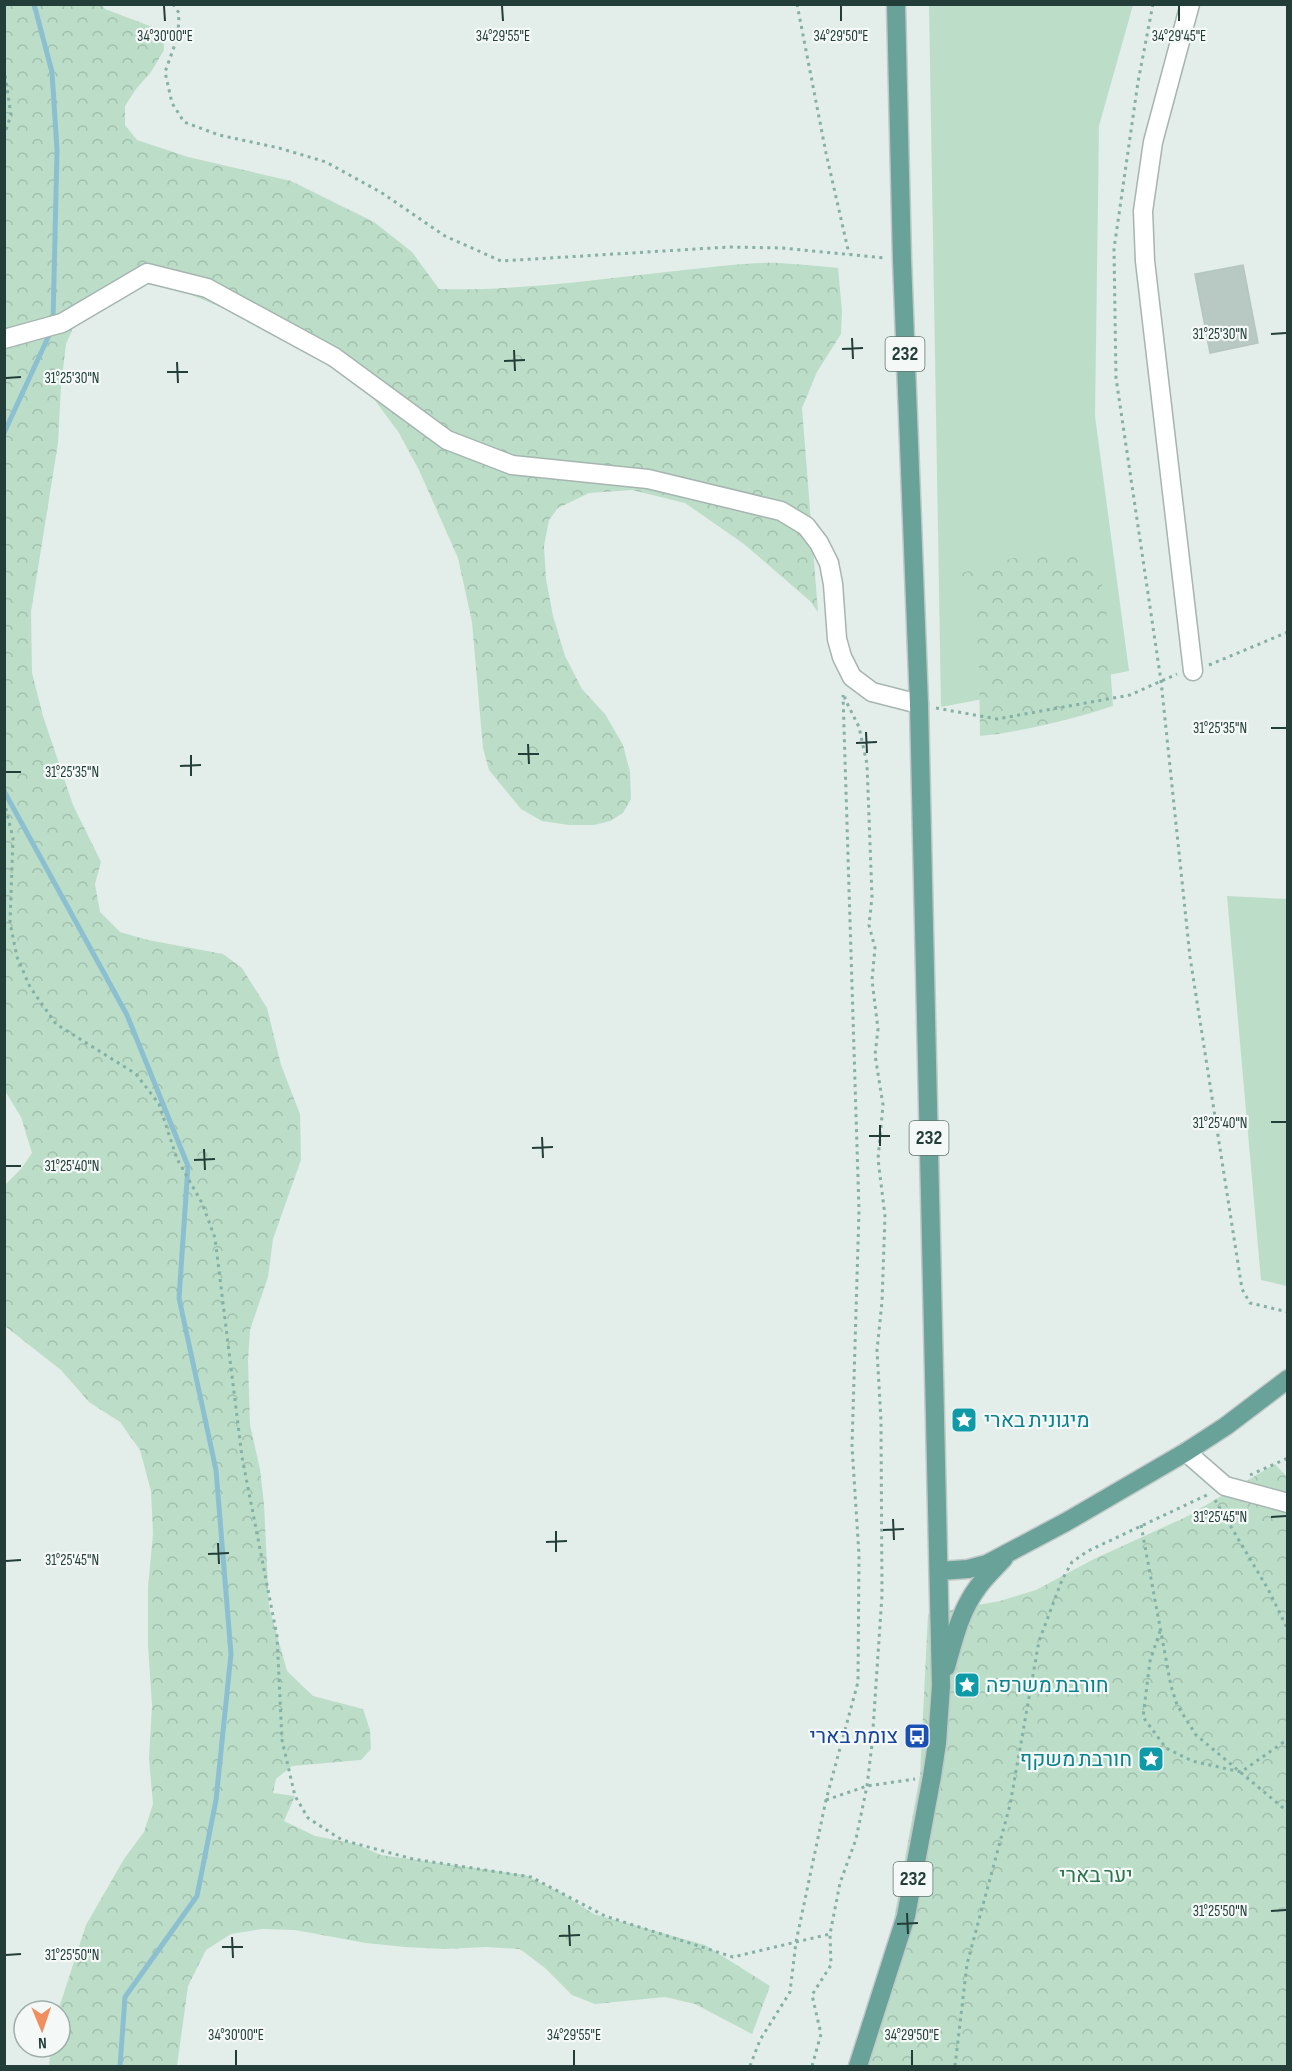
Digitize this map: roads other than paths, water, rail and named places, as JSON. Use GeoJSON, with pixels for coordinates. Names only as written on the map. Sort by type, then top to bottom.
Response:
{"type":"FeatureCollection","features":[{"type":"Feature","properties":{"kind":"main road","name":"232"},"geometry":{"type":"LineString","coordinates":[[858,2067],[906,1916],[932,1776],[941,1686],[919,704],[902,260],[897,4]]}},
{"type":"Feature","properties":{"kind":"main road"},"geometry":{"type":"LineString","coordinates":[[940,1571],[968,1569],[1007,1555],[1186,1452],[1226,1426],[1287,1379]]}},
{"type":"Feature","properties":{"kind":"main road"},"geometry":{"type":"LineString","coordinates":[[941,1686],[963,1612],[978,1587],[1007,1555]]}},
{"type":"Feature","properties":{"kind":"street"},"geometry":{"type":"LineString","coordinates":[[1190,4],[1153,142],[1143,211],[1145,261],[1193,671]]}},
{"type":"Feature","properties":{"kind":"street"},"geometry":{"type":"LineString","coordinates":[[4,339],[62,323],[147,273],[207,288],[334,357],[447,440],[512,465],[648,479],[781,511],[806,526],[819,543],[829,563],[837,639],[842,657],[852,677],[872,692],[919,704]]}},
{"type":"Feature","properties":{"kind":"street"},"geometry":{"type":"LineString","coordinates":[[1186,1452],[1225,1486],[1287,1503]]}},
{"type":"Feature","properties":{"kind":"waterway"},"geometry":{"type":"LineString","coordinates":[[34,4],[52,72],[57,150],[53,322]]}},
{"type":"Feature","properties":{"kind":"waterway"},"geometry":{"type":"LineString","coordinates":[[4,433],[51,331]]}},
{"type":"Feature","properties":{"kind":"waterway"},"geometry":{"type":"LineString","coordinates":[[4,791],[127,1015],[188,1166],[179,1298],[216,1470],[231,1654],[216,1800],[197,1896],[125,1997],[120,2066]]}},
{"type":"Feature","properties":{"kind":"place","name":"מיגונית בארי"},"geometry":{"type":"Point","coordinates":[964,1420]}},
{"type":"Feature","properties":{"kind":"place","name":"חורבת משרפה"},"geometry":{"type":"Point","coordinates":[967,1685]}},
{"type":"Feature","properties":{"kind":"place","name":"צומת בארי"},"geometry":{"type":"Point","coordinates":[917,1736]}},
{"type":"Feature","properties":{"kind":"place","name":"חורבת משקף"},"geometry":{"type":"Point","coordinates":[1151,1759]}},
{"type":"Feature","properties":{"kind":"park label","name":"יער בארי"},"geometry":{"type":"Point","coordinates":[1096,1875]}}]}
